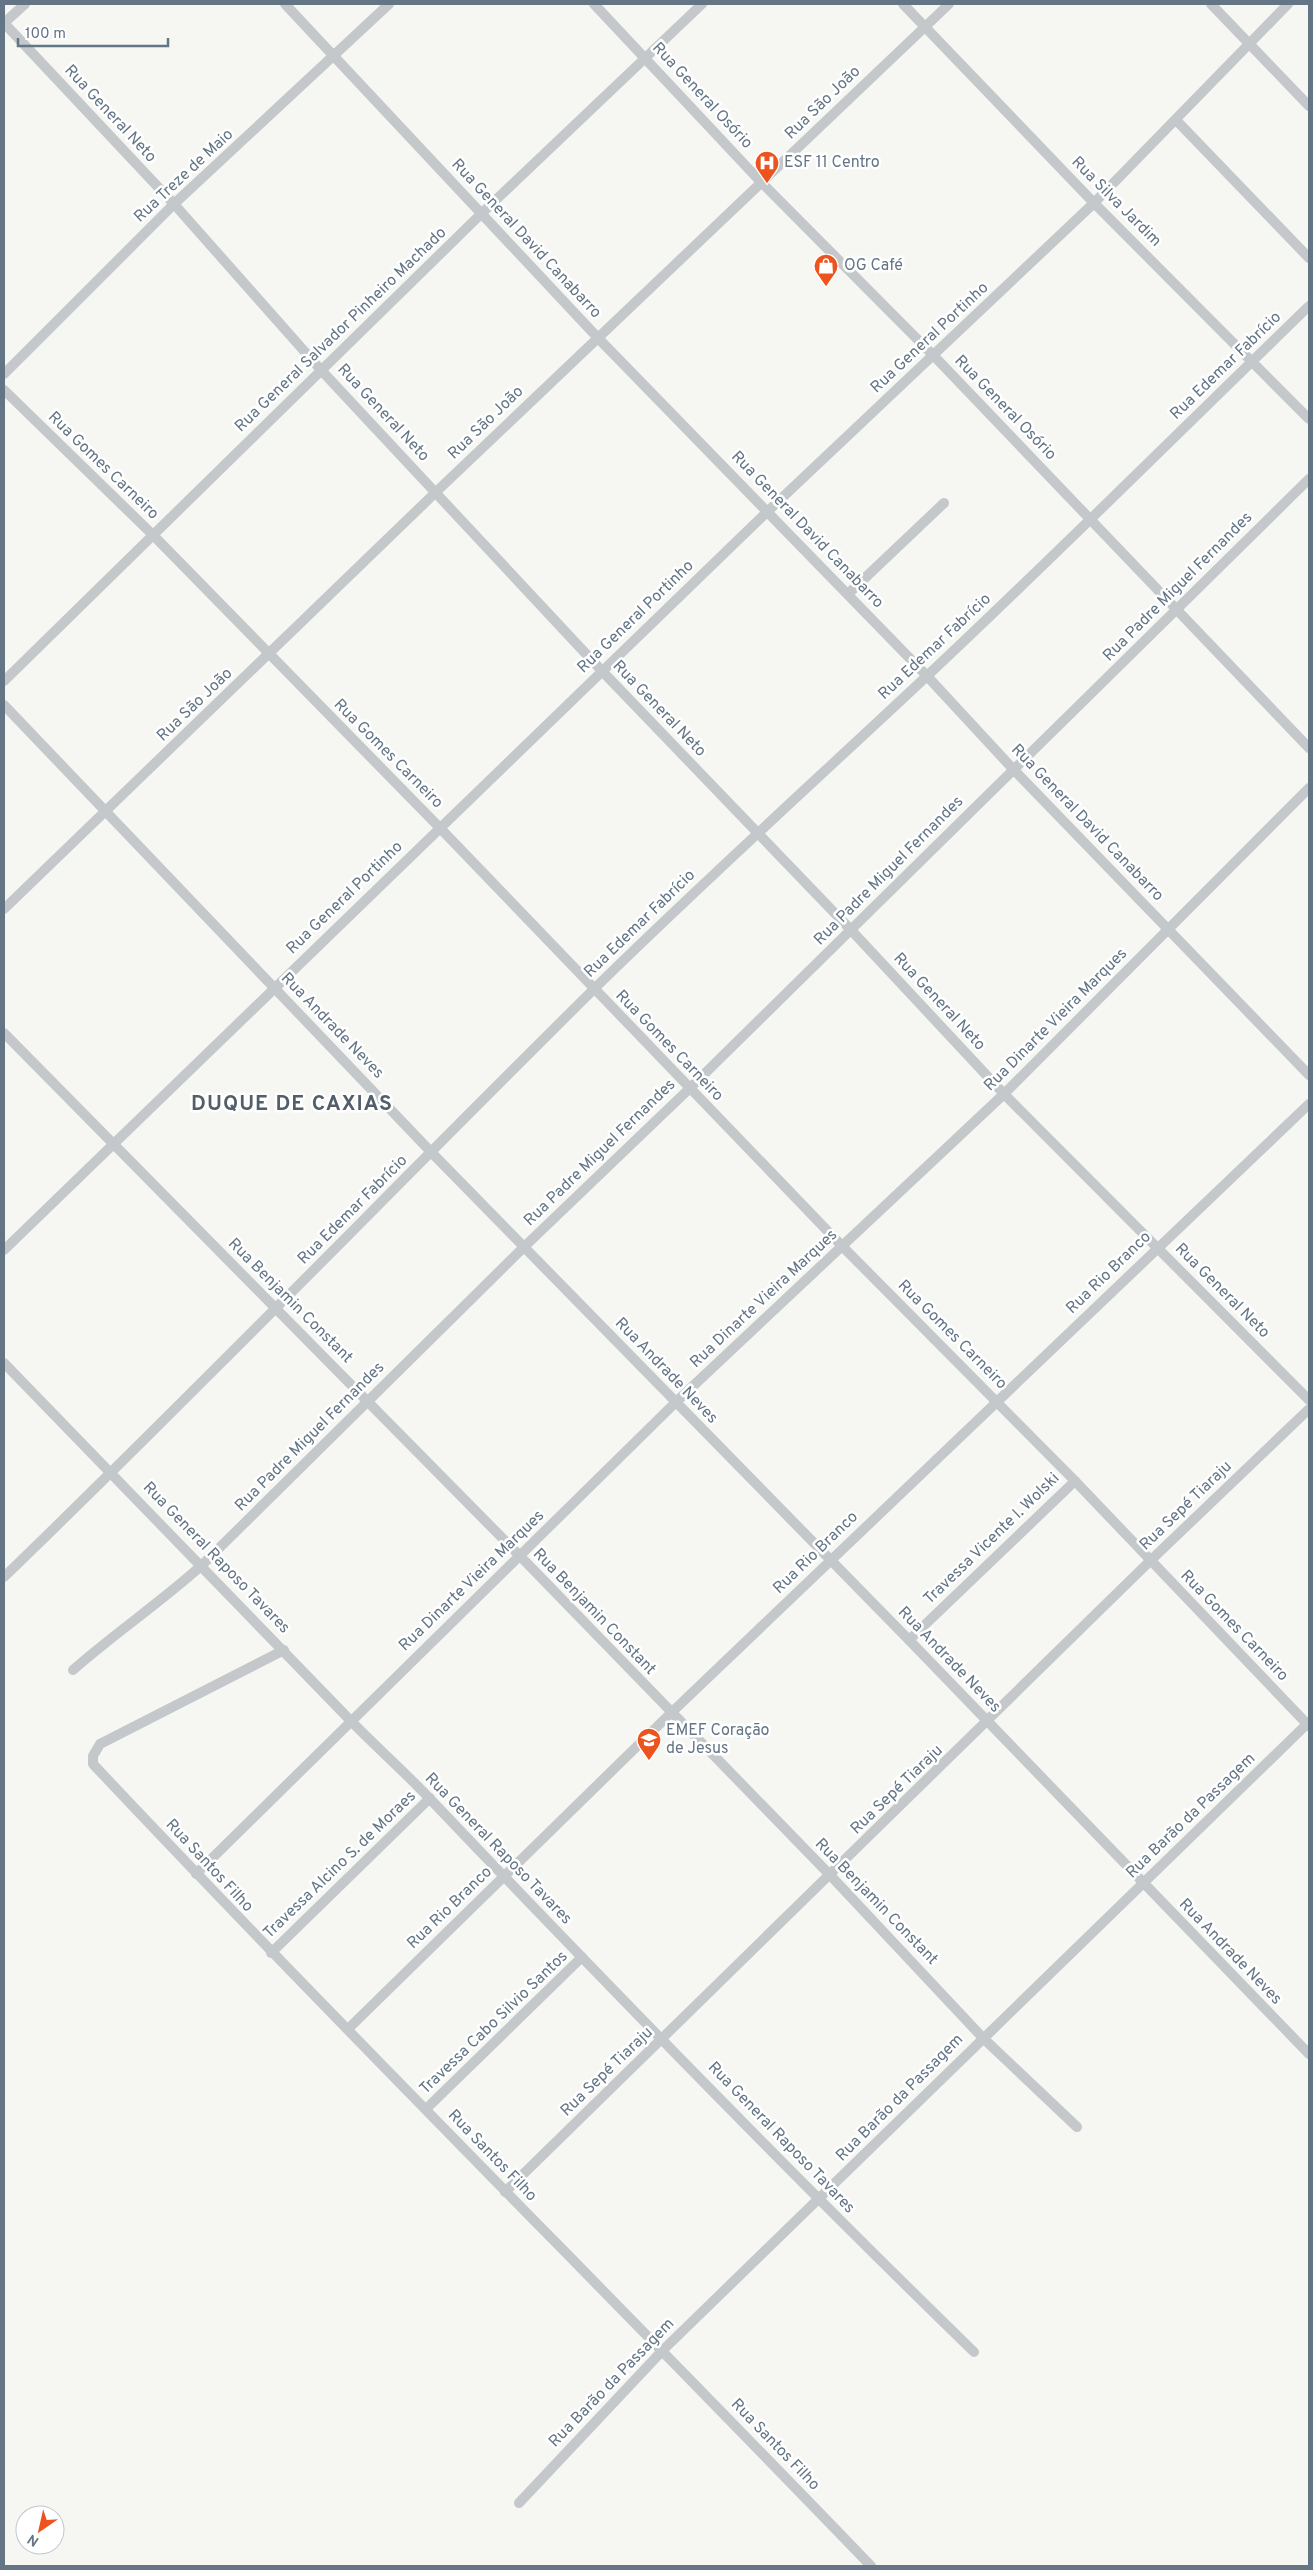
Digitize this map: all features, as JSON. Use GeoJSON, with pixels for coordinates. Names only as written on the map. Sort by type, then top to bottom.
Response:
{"type":"FeatureCollection","features":[{"type":"Feature","properties":{"kind":"street"},"geometry":{"type":"LineString","coordinates":[[4,23],[25,4]]}},
{"type":"Feature","properties":{"kind":"street","name":"Rua General David Canabarro"},"geometry":{"type":"LineString","coordinates":[[285,4],[333,58],[482,212],[598,338],[848,594],[1013,769],[1169,928],[1309,1076]]}},
{"type":"Feature","properties":{"kind":"street","name":"Rua Treze de Maio"},"geometry":{"type":"LineString","coordinates":[[4,374],[174,204],[389,4]]}},
{"type":"Feature","properties":{"kind":"street","name":"Rua General Osório"},"geometry":{"type":"LineString","coordinates":[[594,4],[761,182],[934,356],[1309,748]]}},
{"type":"Feature","properties":{"kind":"street","name":"Rua General Salvador Pinheiro Machado"},"geometry":{"type":"LineString","coordinates":[[4,681],[482,212],[702,4]]}},
{"type":"Feature","properties":{"kind":"street","name":"Rua Silva Jardim"},"geometry":{"type":"LineString","coordinates":[[903,4],[1094,203],[1309,419]]}},
{"type":"Feature","properties":{"kind":"street","name":"Rua São João"},"geometry":{"type":"LineString","coordinates":[[4,909],[436,492],[949,4]]}},
{"type":"Feature","properties":{"kind":"street"},"geometry":{"type":"LineString","coordinates":[[1211,4],[1309,106]]}},
{"type":"Feature","properties":{"kind":"street","name":"Rua General Portinho"},"geometry":{"type":"LineString","coordinates":[[4,1250],[439,827],[768,511],[1094,203],[1288,4]]}},
{"type":"Feature","properties":{"kind":"street","name":"Rua General Neto"},"geometry":{"type":"LineString","coordinates":[[4,23],[174,204],[321,370],[602,671],[851,930],[1004,1094],[1309,1400]]}},
{"type":"Feature","properties":{"kind":"street"},"geometry":{"type":"LineString","coordinates":[[1176,120],[1309,258]]}},
{"type":"Feature","properties":{"kind":"street","name":"Rua Edemar Fabrício"},"geometry":{"type":"LineString","coordinates":[[4,1577],[111,1473],[594,990],[756,833],[927,676],[1091,520],[1309,306]]}},
{"type":"Feature","properties":{"kind":"street","name":"Rua Gomes Carneiro"},"geometry":{"type":"LineString","coordinates":[[4,390],[153,535],[439,827],[689,1089],[842,1246],[998,1401],[1308,1724]]}},
{"type":"Feature","properties":{"kind":"street","name":"Rua Padre Miguel Fernandes"},"geometry":{"type":"LineString","coordinates":[[73,1670],[112,1636],[168,1596],[202,1565],[524,1247],[689,1089],[1309,479]]}},
{"type":"Feature","properties":{"kind":"street"},"geometry":{"type":"LineString","coordinates":[[848,594],[944,503]]}},
{"type":"Feature","properties":{"kind":"street","name":"Rua Andrade Neves"},"geometry":{"type":"LineString","coordinates":[[4,705],[432,1153],[909,1640],[1309,2054]]}},
{"type":"Feature","properties":{"kind":"street","name":"Rua Dinarte Vieira Marques"},"geometry":{"type":"LineString","coordinates":[[196,1874],[350,1720],[676,1402],[1004,1094],[1309,788]]}},
{"type":"Feature","properties":{"kind":"street","name":"Rua Benjamin Constant"},"geometry":{"type":"LineString","coordinates":[[4,1033],[520,1556],[830,1875],[983,2038],[1077,2127]]}},
{"type":"Feature","properties":{"kind":"street","name":"Rua Rio Branco"},"geometry":{"type":"LineString","coordinates":[[348,2029],[671,1713],[1157,1247],[1309,1104]]}},
{"type":"Feature","properties":{"kind":"street","name":"Rua General Raposo Tavares"},"geometry":{"type":"LineString","coordinates":[[4,1363],[202,1565],[350,1720],[430,1798],[503,1877],[663,2038],[818,2200],[974,2352]]}},
{"type":"Feature","properties":{"kind":"street","name":"Rua Sepé Tiaraju"},"geometry":{"type":"LineString","coordinates":[[505,2192],[988,1722],[1150,1561],[1309,1409]]}},
{"type":"Feature","properties":{"kind":"street","name":"Travessa Vicente I. Wolski"},"geometry":{"type":"LineString","coordinates":[[909,1640],[1075,1481]]}},
{"type":"Feature","properties":{"kind":"street","name":"Rua Santos Filho"},"geometry":{"type":"LineString","coordinates":[[284,1650],[100,1744],[92,1756],[93,1764],[271,1953],[663,2350],[871,2566]]}},
{"type":"Feature","properties":{"kind":"street","name":"Rua Barão da Passagem"},"geometry":{"type":"LineString","coordinates":[[519,2503],[663,2350],[1308,1724]]}},
{"type":"Feature","properties":{"kind":"street","name":"Travessa Alcino S. de Moraes"},"geometry":{"type":"LineString","coordinates":[[271,1953],[430,1798]]}},
{"type":"Feature","properties":{"kind":"street","name":"Travessa Cabo Silvio Santos"},"geometry":{"type":"LineString","coordinates":[[426,2109],[582,1957]]}},
{"type":"Feature","properties":{"kind":"street"},"geometry":{"type":"LineString","coordinates":[[1301,2046],[1309,2038]]}},
{"type":"Feature","properties":{"kind":"place","name":"ESF 11 Centro"},"geometry":{"type":"Point","coordinates":[767,184]}},
{"type":"Feature","properties":{"kind":"place","name":"OG Café"},"geometry":{"type":"Point","coordinates":[826,287]}},
{"type":"Feature","properties":{"kind":"place","name":"EMEF Coração de Jesus"},"geometry":{"type":"Point","coordinates":[649,1761]}},
{"type":"Feature","properties":{"kind":"district","name":"DUQUE DE CAXIAS"},"geometry":{"type":"Point","coordinates":[292,1104]}}]}
